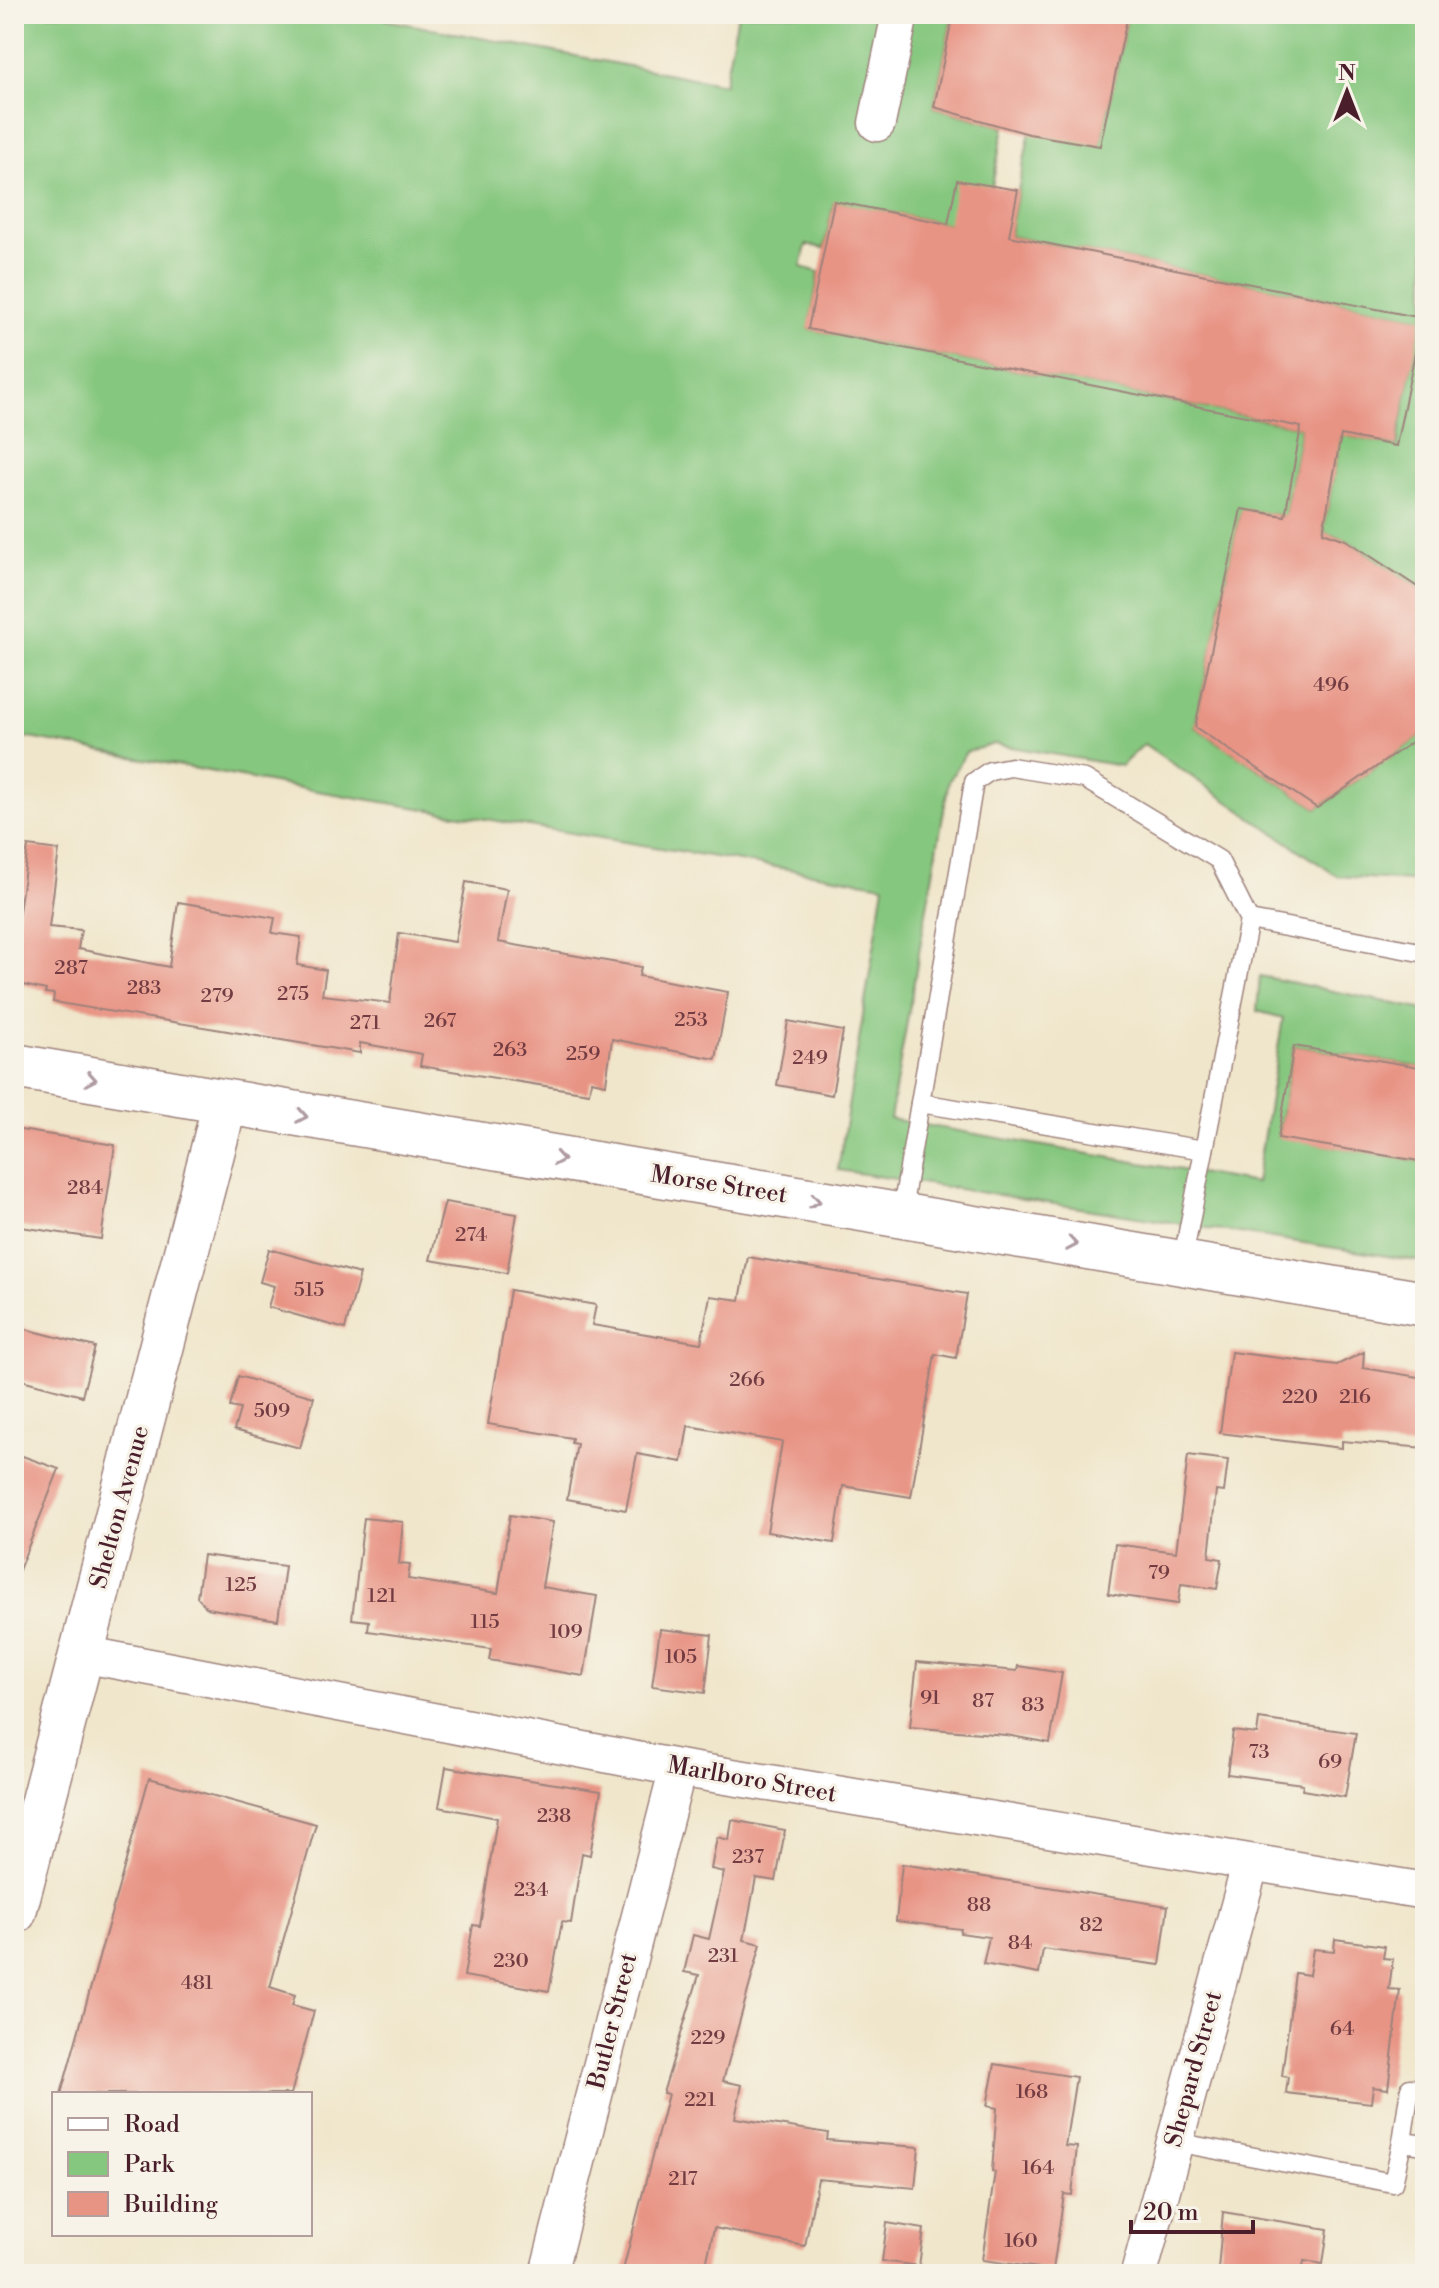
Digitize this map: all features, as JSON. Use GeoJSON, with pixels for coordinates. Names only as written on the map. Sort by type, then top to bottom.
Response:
{"type":"FeatureCollection","features":[{"type":"Feature","properties":{"kind":"main road","name":"Morse Street"},"geometry":{"type":"LineString","coordinates":[[14,1066],[1425,1304]]}},
{"type":"Feature","properties":{"kind":"main road","name":"Shelton Avenue"},"geometry":{"type":"LineString","coordinates":[[14,1912],[225,1103]]}},
{"type":"Feature","properties":{"kind":"street"},"geometry":{"type":"LineString","coordinates":[[877,123],[900,14]]}},
{"type":"Feature","properties":{"kind":"street","name":"Marlboro Street"},"geometry":{"type":"LineString","coordinates":[[82,1654],[678,1768],[1250,1865],[1425,1891]]}},
{"type":"Feature","properties":{"kind":"street","name":"Butler Street"},"geometry":{"type":"LineString","coordinates":[[548,2274],[678,1768]]}},
{"type":"Feature","properties":{"kind":"street","name":"Shepard Street"},"geometry":{"type":"LineString","coordinates":[[1139,2274],[1250,1865]]}},
{"type":"Feature","properties":{"kind":"lane"},"geometry":{"type":"LineString","coordinates":[[901,1216],[974,782],[990,771],[1011,767],[1085,779],[1219,860],[1249,920],[1182,1263]]}},
{"type":"Feature","properties":{"kind":"lane"},"geometry":{"type":"LineString","coordinates":[[1249,920],[1425,953]]}},
{"type":"Feature","properties":{"kind":"lane"},"geometry":{"type":"LineString","coordinates":[[920,1103],[1204,1150]]}},
{"type":"Feature","properties":{"kind":"lane"},"geometry":{"type":"LineString","coordinates":[[1175,2142],[1393,2183],[1410,2088],[1425,2090]]}},
{"type":"Feature","properties":{"kind":"lane"},"geometry":{"type":"LineString","coordinates":[[1402,2142],[1425,2145]]}},
{"type":"Feature","properties":{"kind":"green space"},"geometry":{"type":"Polygon","coordinates":[[[14,14],[386,14],[386,20],[724,84],[738,14],[953,14],[934,107],[1004,127],[992,186],[948,224],[834,202],[824,248],[806,245],[801,267],[819,272],[809,329],[1301,427],[1285,516],[1241,510],[1195,727],[1317,808],[1425,733],[1425,882],[1337,876],[1144,744],[1121,766],[994,744],[966,752],[949,781],[890,1119],[1256,1183],[1283,1018],[1257,1011],[1260,976],[1425,1010],[1425,1068],[1294,1046],[1278,1137],[1425,1162],[1425,1262],[838,1170],[884,885],[311,790],[14,735],[14,14]]]}},
{"type":"Feature","properties":{"kind":"green space"},"geometry":{"type":"Polygon","coordinates":[[[1128,14],[1425,14],[1425,592],[1346,540],[1323,532],[1341,435],[1397,446],[1421,318],[1009,236],[1030,131],[1100,145],[1128,14]]]}},
{"type":"Feature","properties":{"kind":"building"},"geometry":{"type":"Polygon","coordinates":[[[953,14],[1128,14],[1100,146],[1029,134],[934,107],[953,14]]]}},
{"type":"Feature","properties":{"kind":"building"},"geometry":{"type":"Polygon","coordinates":[[[957,180],[1018,190],[1009,236],[1422,318],[1396,446],[1341,435],[1323,532],[1346,540],[1425,592],[1425,733],[1317,808],[1195,727],[1241,509],[1285,516],[1301,427],[808,329],[834,201],[948,224],[957,180]]]}},
{"type":"Feature","properties":{"kind":"building"},"geometry":{"type":"Polygon","coordinates":[[[28,846],[59,850],[49,927],[81,930],[78,949],[169,967],[178,902],[275,918],[272,933],[301,937],[297,965],[326,970],[322,995],[390,1003],[399,933],[455,942],[466,882],[507,889],[498,942],[641,967],[639,976],[728,992],[716,1059],[612,1039],[606,1084],[591,1081],[589,1093],[420,1066],[422,1054],[360,1043],[360,1053],[53,1002],[54,994],[45,993],[46,990],[14,983],[14,949],[28,846]]]}},
{"type":"Feature","properties":{"kind":"building"},"geometry":{"type":"Polygon","coordinates":[[[788,1021],[843,1031],[832,1095],[777,1085],[788,1021]]]}},
{"type":"Feature","properties":{"kind":"building"},"geometry":{"type":"Polygon","coordinates":[[[1294,1046],[1425,1068],[1425,1162],[1278,1138],[1294,1046]]]}},
{"type":"Feature","properties":{"kind":"building"},"geometry":{"type":"Polygon","coordinates":[[[14,1129],[115,1145],[101,1239],[14,1226],[14,1129]]]}},
{"type":"Feature","properties":{"kind":"building"},"geometry":{"type":"Polygon","coordinates":[[[445,1202],[517,1214],[507,1273],[430,1260],[445,1202]]]}},
{"type":"Feature","properties":{"kind":"building"},"geometry":{"type":"Polygon","coordinates":[[[269,1249],[360,1274],[345,1329],[268,1307],[274,1286],[260,1282],[269,1249]]]}},
{"type":"Feature","properties":{"kind":"building"},"geometry":{"type":"Polygon","coordinates":[[[748,1257],[967,1294],[956,1358],[935,1354],[911,1497],[843,1486],[834,1543],[767,1532],[782,1442],[688,1426],[682,1462],[637,1454],[626,1510],[567,1499],[577,1444],[571,1443],[572,1438],[488,1424],[510,1290],[596,1305],[592,1325],[701,1343],[710,1296],[740,1300],[748,1257]]]}},
{"type":"Feature","properties":{"kind":"building"},"geometry":{"type":"Polygon","coordinates":[[[14,1326],[95,1347],[82,1396],[14,1378],[14,1326]]]}},
{"type":"Feature","properties":{"kind":"building"},"geometry":{"type":"Polygon","coordinates":[[[1231,1352],[1337,1365],[1364,1352],[1363,1368],[1425,1378],[1425,1448],[1342,1441],[1342,1448],[1220,1433],[1231,1352]]]}},
{"type":"Feature","properties":{"kind":"building"},"geometry":{"type":"Polygon","coordinates":[[[238,1376],[314,1397],[300,1448],[234,1430],[240,1409],[230,1407],[238,1376]]]}},
{"type":"Feature","properties":{"kind":"building"},"geometry":{"type":"Polygon","coordinates":[[[14,1453],[59,1469],[15,1580],[14,1580],[14,1453]]]}},
{"type":"Feature","properties":{"kind":"building"},"geometry":{"type":"Polygon","coordinates":[[[1188,1455],[1228,1460],[1224,1492],[1216,1491],[1209,1557],[1222,1559],[1217,1589],[1181,1584],[1178,1604],[1108,1594],[1115,1544],[1176,1552],[1188,1455]]]}},
{"type":"Feature","properties":{"kind":"building"},"geometry":{"type":"Polygon","coordinates":[[[510,1515],[553,1522],[542,1587],[597,1596],[584,1676],[489,1660],[491,1649],[368,1631],[369,1621],[352,1619],[364,1518],[403,1522],[399,1564],[410,1565],[408,1579],[498,1593],[510,1515]]]}},
{"type":"Feature","properties":{"kind":"building"},"geometry":{"type":"Polygon","coordinates":[[[203,1555],[285,1566],[278,1620],[207,1608],[197,1597],[203,1555]]]}},
{"type":"Feature","properties":{"kind":"building"},"geometry":{"type":"Polygon","coordinates":[[[660,1629],[712,1635],[705,1693],[652,1686],[660,1629]]]}},
{"type":"Feature","properties":{"kind":"building"},"geometry":{"type":"Polygon","coordinates":[[[917,1662],[1017,1671],[1018,1666],[1062,1673],[1050,1743],[1006,1735],[910,1727],[917,1662]]]}},
{"type":"Feature","properties":{"kind":"building"},"geometry":{"type":"Polygon","coordinates":[[[1259,1719],[1356,1733],[1345,1797],[1302,1790],[1303,1784],[1227,1774],[1233,1731],[1257,1734],[1259,1719]]]}},
{"type":"Feature","properties":{"kind":"building"},"geometry":{"type":"Polygon","coordinates":[[[446,1767],[601,1791],[590,1855],[582,1853],[571,1923],[562,1922],[549,1991],[464,1976],[473,1925],[480,1926],[497,1818],[439,1807],[446,1767]]]}},
{"type":"Feature","properties":{"kind":"building"},"geometry":{"type":"Polygon","coordinates":[[[149,1778],[316,1824],[270,1987],[295,1995],[292,2005],[314,2011],[292,2092],[62,2092],[149,1778]]]}},
{"type":"Feature","properties":{"kind":"building"},"geometry":{"type":"Polygon","coordinates":[[[732,1820],[785,1830],[776,1881],[756,1878],[744,1940],[761,1944],[723,2081],[742,2085],[735,2118],[828,2133],[827,2140],[919,2147],[915,2188],[818,2179],[805,2246],[714,2228],[704,2274],[622,2274],[668,2094],[663,2093],[699,1975],[684,1972],[693,1935],[709,1939],[724,1872],[711,1869],[717,1837],[729,1840],[732,1820]]]}},
{"type":"Feature","properties":{"kind":"building"},"geometry":{"type":"Polygon","coordinates":[[[902,1864],[1168,1906],[1160,1965],[1043,1949],[1039,1974],[983,1964],[989,1937],[960,1933],[961,1929],[896,1921],[902,1864]]]}},
{"type":"Feature","properties":{"kind":"building"},"geometry":{"type":"Polygon","coordinates":[[[1335,1939],[1385,1946],[1383,1958],[1393,1959],[1389,1989],[1400,1990],[1388,2089],[1373,2087],[1371,2103],[1286,2093],[1288,2077],[1282,2076],[1295,1973],[1309,1975],[1313,1949],[1334,1951],[1335,1939]]]}},
{"type":"Feature","properties":{"kind":"building"},"geometry":{"type":"Polygon","coordinates":[[[995,2064],[1076,2077],[1065,2146],[1077,2147],[1072,2195],[1064,2194],[1053,2270],[982,2260],[995,2172],[992,2171],[997,2108],[987,2106],[995,2064]]]}},
{"type":"Feature","properties":{"kind":"building"},"geometry":{"type":"Polygon","coordinates":[[[1223,2212],[1328,2229],[1323,2264],[1304,2261],[1302,2274],[1218,2270],[1223,2212]]]}},
{"type":"Feature","properties":{"kind":"building"},"geometry":{"type":"Polygon","coordinates":[[[887,2223],[924,2229],[919,2266],[882,2261],[887,2223]]]}}]}
